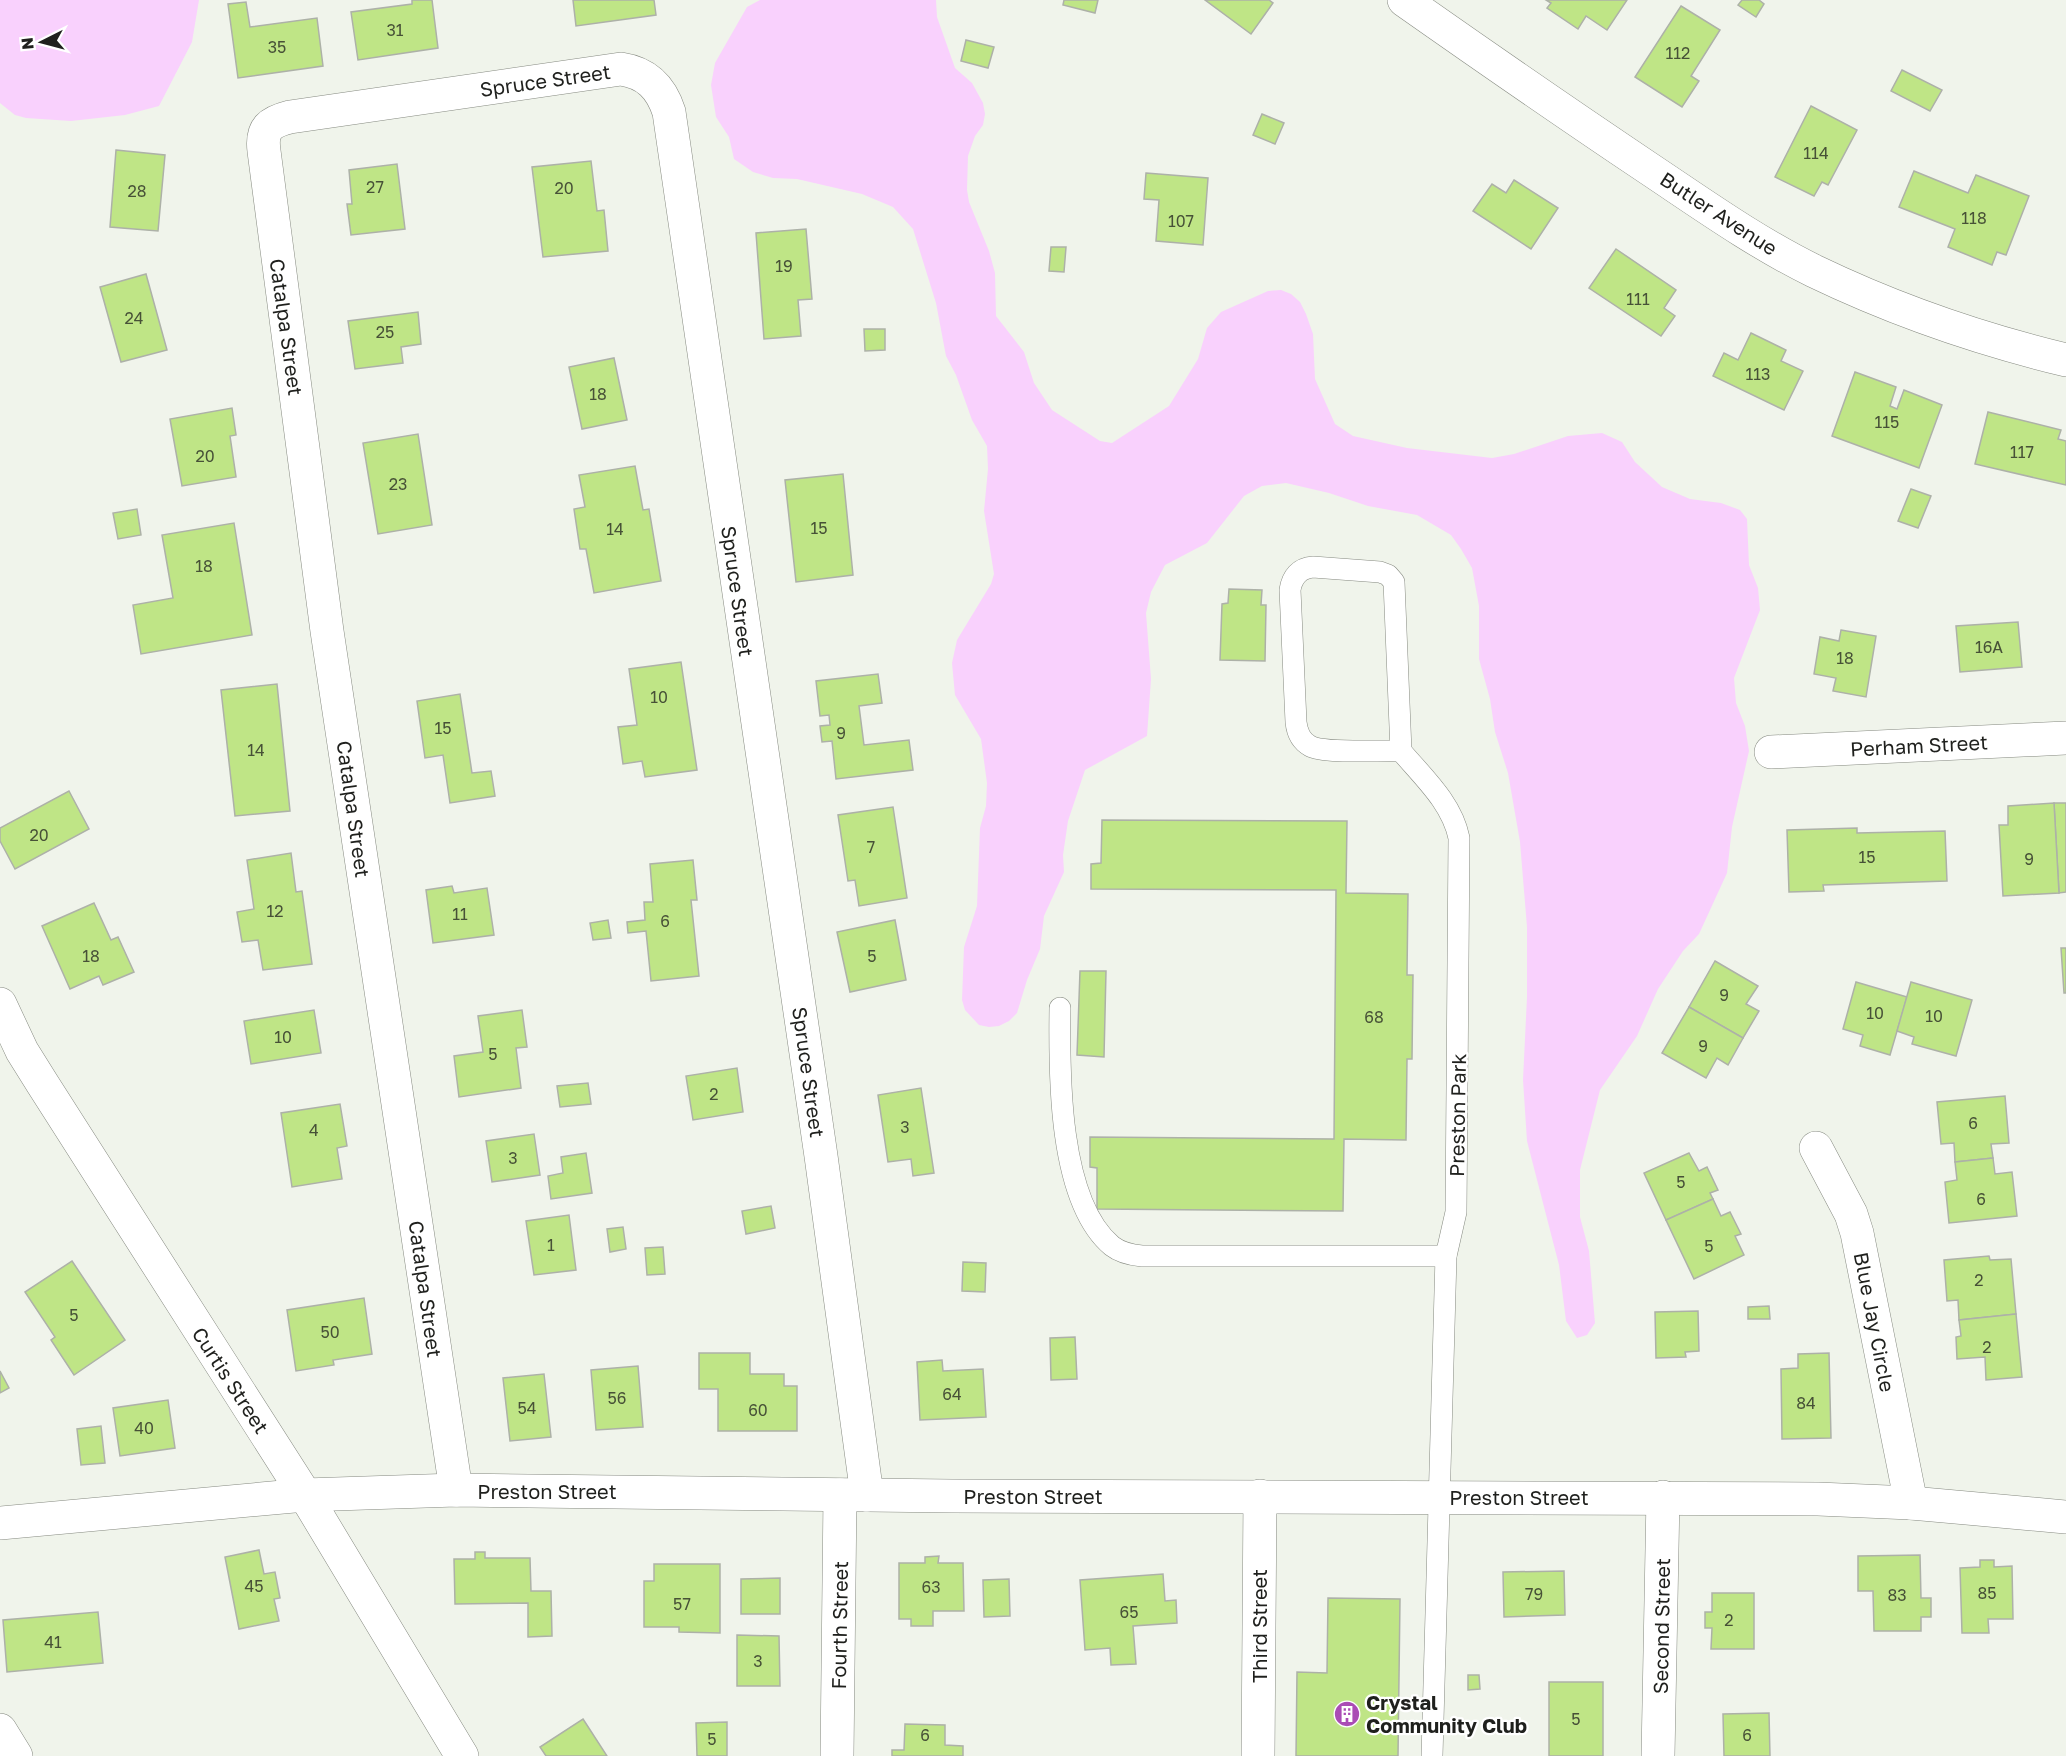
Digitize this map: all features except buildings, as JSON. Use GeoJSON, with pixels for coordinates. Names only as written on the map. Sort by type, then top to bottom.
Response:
{"type":"FeatureCollection","features":[{"type":"Feature","properties":{"kind":"street","name":"Butler Avenue"},"geometry":{"type":"LineString","coordinates":[[1404,0],[1743,232],[1778,252],[1887,304],[1937,324],[2066,360]]}},
{"type":"Feature","properties":{"kind":"street","name":"Spruce Street"},"geometry":{"type":"LineString","coordinates":[[268,127],[273,122],[290,117],[611,69],[630,70],[649,78],[666,102],[821,1156],[854,1495]]}},
{"type":"Feature","properties":{"kind":"street","name":"Catalpa Street"},"geometry":{"type":"LineString","coordinates":[[268,127],[264,138],[264,151],[327,631],[456,1490]]}},
{"type":"Feature","properties":{"kind":"street","name":"Perham Street"},"geometry":{"type":"LineString","coordinates":[[1771,752],[2066,738]]}},
{"type":"Feature","properties":{"kind":"street","name":"Curtis Street"},"geometry":{"type":"LineString","coordinates":[[0,1004],[22,1051],[305,1495],[462,1756]]}},
{"type":"Feature","properties":{"kind":"street","name":"Blue Jay Circle"},"geometry":{"type":"LineString","coordinates":[[1816,1148],[1851,1214],[1857,1233],[1911,1503]]}},
{"type":"Feature","properties":{"kind":"street","name":"Preston Street"},"geometry":{"type":"LineString","coordinates":[[0,1523],[305,1495],[456,1490],[854,1495],[1818,1499],[1911,1503],[2066,1517]]}},
{"type":"Feature","properties":{"kind":"street","name":"Fourth Street"},"geometry":{"type":"LineString","coordinates":[[837,1756],[854,1495]]}},
{"type":"Feature","properties":{"kind":"street","name":"Third Street"},"geometry":{"type":"LineString","coordinates":[[1258,1756],[1260,1496]]}},
{"type":"Feature","properties":{"kind":"street","name":"Second Street"},"geometry":{"type":"LineString","coordinates":[[1658,1756],[1664,1497]]}},
{"type":"Feature","properties":{"kind":"street"},"geometry":{"type":"LineString","coordinates":[[0,1730],[16,1756]]}},
{"type":"Feature","properties":{"kind":"lane"},"geometry":{"type":"LineString","coordinates":[[1313,567],[1380,572],[1388,575],[1394,582],[1401,751],[1318,749],[1304,741],[1298,733],[1290,590],[1293,577],[1304,569],[1313,567]]}},
{"type":"Feature","properties":{"kind":"lane","name":"Preston Park"},"geometry":{"type":"LineString","coordinates":[[1401,751],[1450,810],[1459,838],[1456,1212],[1446,1256],[1432,1756]]}},
{"type":"Feature","properties":{"kind":"lane"},"geometry":{"type":"LineString","coordinates":[[1060,1008],[1061,1097],[1073,1173],[1091,1220],[1112,1245],[1127,1254],[1142,1256],[1446,1256]]}},
{"type":"Feature","properties":{"kind":"shaded area"},"geometry":{"type":"Polygon","coordinates":[[[0,0],[199,0],[192,42],[159,106],[125,115],[71,121],[26,118],[15,115],[0,103],[0,0]]]}},
{"type":"Feature","properties":{"kind":"shaded area"},"geometry":{"type":"Polygon","coordinates":[[[760,0],[936,0],[937,17],[955,68],[972,83],[983,103],[985,114],[983,125],[975,136],[968,156],[967,190],[969,202],[989,251],[995,273],[996,316],[1024,352],[1034,383],[1052,410],[1100,441],[1112,443],[1169,406],[1198,359],[1207,328],[1221,312],[1268,291],[1281,290],[1291,294],[1300,302],[1306,314],[1313,334],[1315,379],[1335,424],[1353,436],[1407,448],[1492,458],[1514,454],[1568,436],[1602,433],[1622,442],[1635,462],[1662,487],[1690,499],[1721,503],[1740,510],[1747,519],[1749,565],[1758,588],[1760,610],[1734,678],[1736,703],[1745,726],[1749,751],[1732,827],[1727,873],[1699,934],[1683,951],[1658,989],[1637,1036],[1600,1090],[1580,1170],[1580,1217],[1589,1251],[1595,1323],[1587,1335],[1577,1338],[1566,1321],[1559,1265],[1527,1141],[1523,1080],[1527,997],[1527,927],[1520,842],[1508,773],[1495,732],[1490,699],[1479,659],[1479,606],[1472,568],[1451,535],[1417,515],[1368,506],[1329,493],[1286,483],[1262,486],[1244,496],[1207,543],[1165,565],[1151,592],[1146,613],[1151,679],[1147,736],[1085,770],[1068,821],[1063,855],[1064,872],[1044,916],[1040,949],[1017,1013],[1009,1021],[999,1026],[989,1027],[979,1025],[965,1010],[962,1000],[964,947],[977,906],[980,828],[986,806],[987,783],[981,739],[955,695],[952,663],[957,640],[991,584],[994,574],[984,511],[988,469],[987,446],[972,420],[956,375],[946,356],[936,303],[913,229],[893,207],[862,194],[797,179],[773,178],[753,172],[734,159],[729,137],[716,117],[711,85],[715,63],[747,7],[760,0]]]}},
{"type":"Feature","properties":{"kind":"place","name":"Crystal Community Club"},"geometry":{"type":"Point","coordinates":[1347,1714]}}]}
